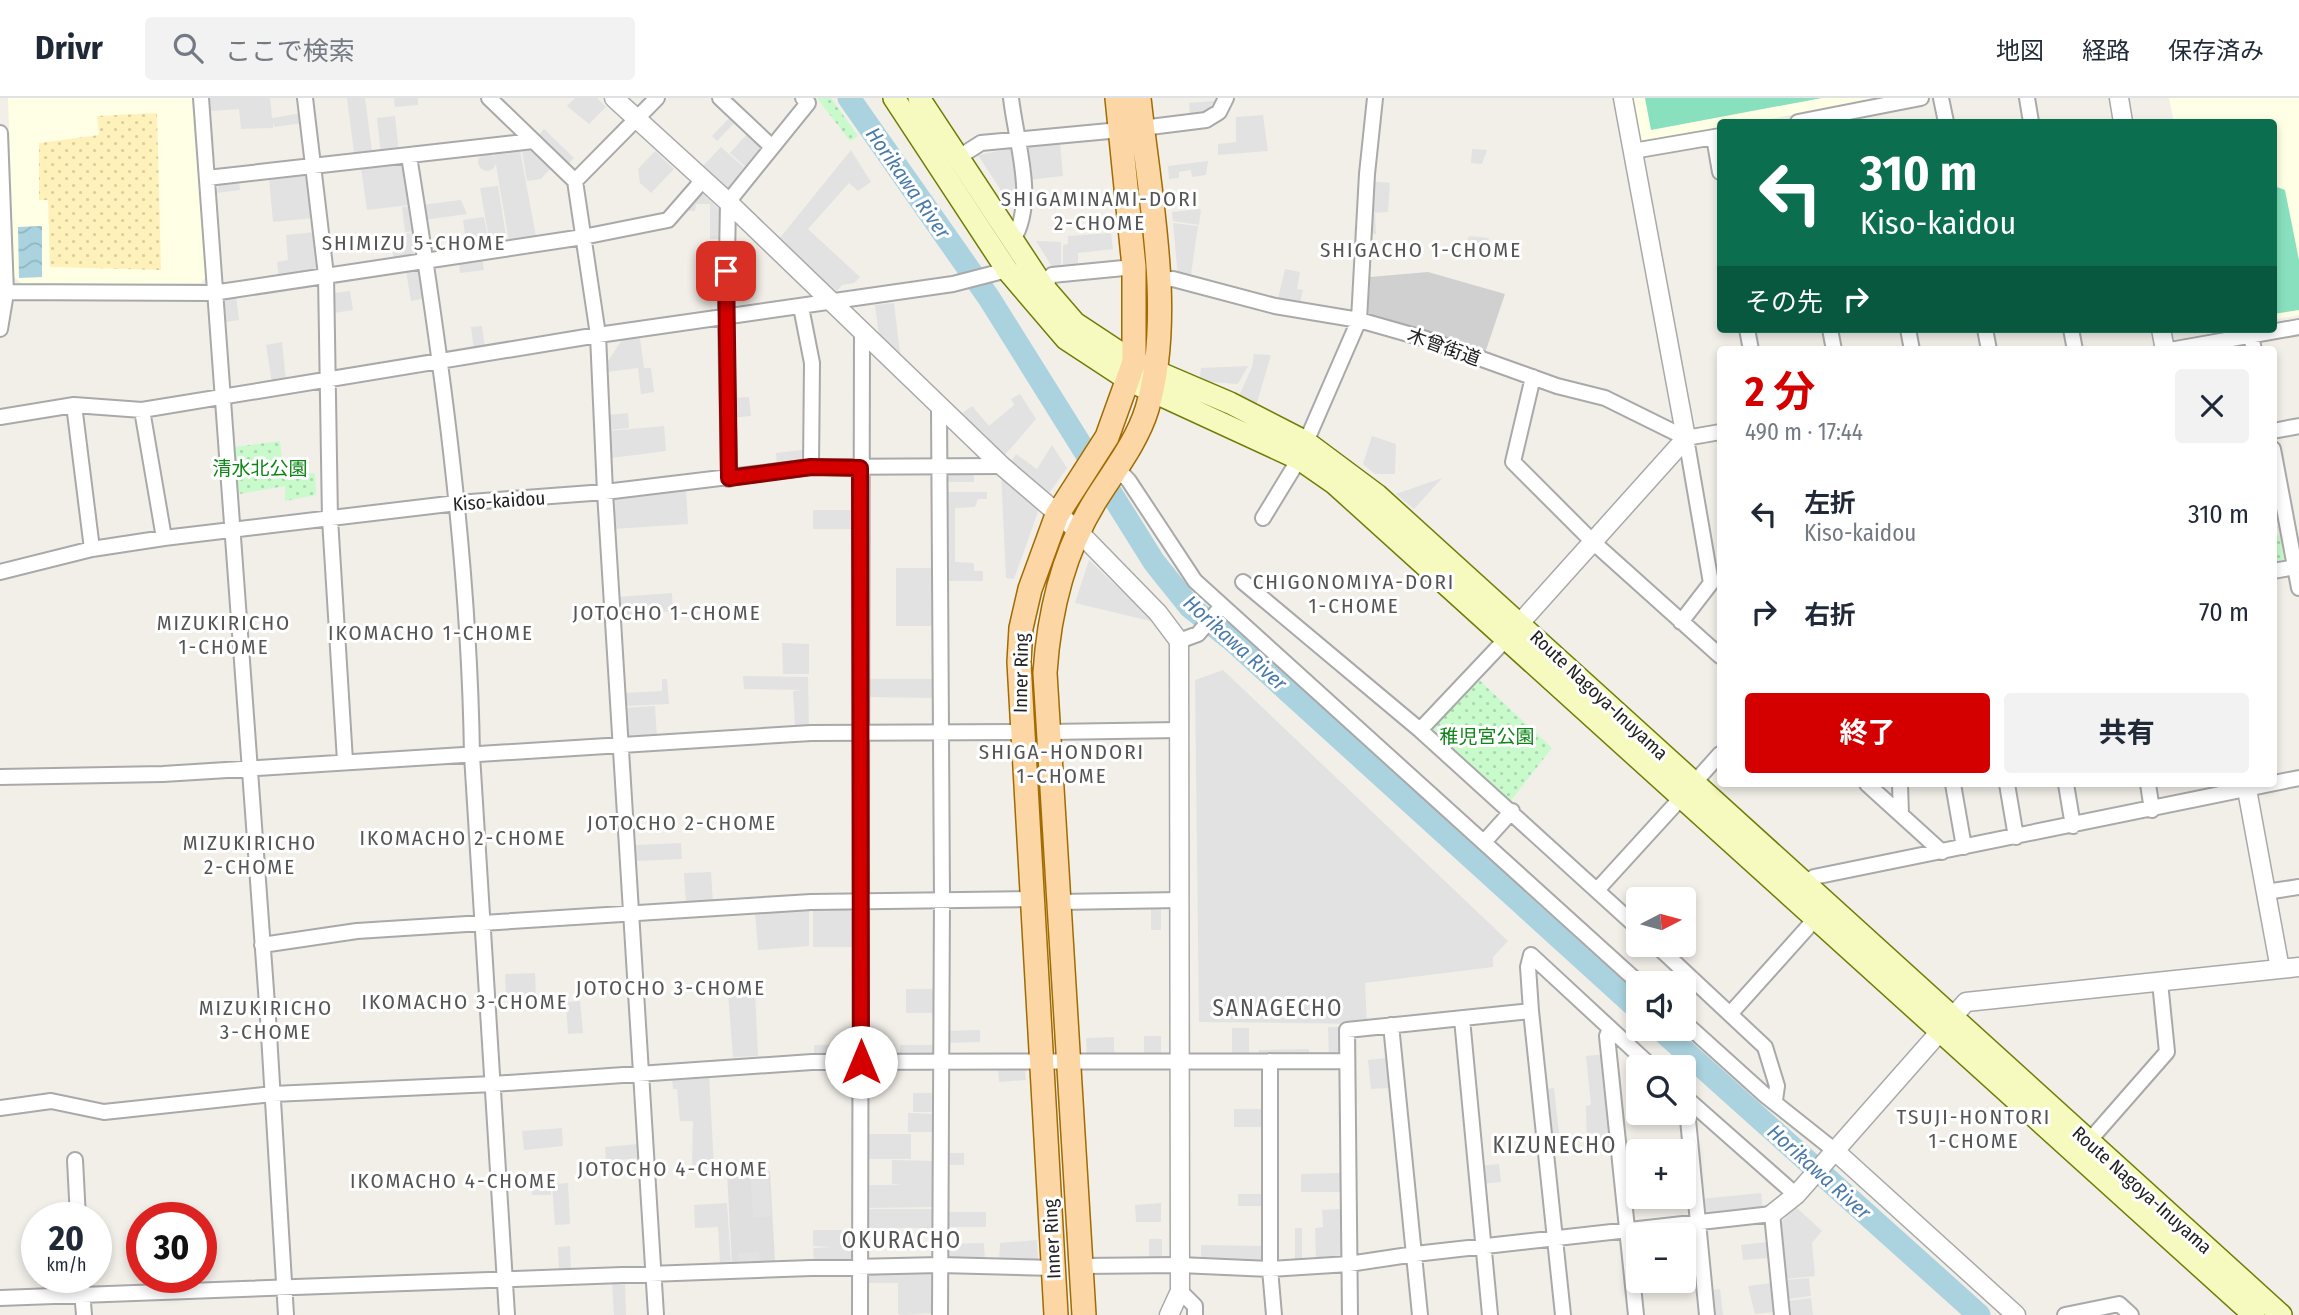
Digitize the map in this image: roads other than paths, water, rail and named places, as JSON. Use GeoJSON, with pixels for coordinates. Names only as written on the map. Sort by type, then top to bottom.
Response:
{"type":"FeatureCollection","features":[{"type":"Feature","properties":{"kind":"main road","name":"Route Nagoya-Inuyama"},"geometry":{"type":"LineString","coordinates":[[894,98],[1000,273],[1066,338],[1154,381],[1230,403],[1303,451],[1355,500],[1513,630],[1688,791],[1816,918],[2089,1141],[2281,1315]]}},
{"type":"Feature","properties":{"kind":"main road","name":"Route Nagoya-Inuyama"},"geometry":{"type":"LineString","coordinates":[[919,98],[1043,286],[1075,323],[1132,371]]}},
{"type":"Feature","properties":{"kind":"main road","name":"Inner Ring"},"geometry":{"type":"LineString","coordinates":[[1056,1315],[1034,899],[1021,732],[1021,628],[1030,589],[1056,515],[1080,480],[1109,466],[1147,412],[1154,381],[1160,321],[1158,280],[1131,129],[1117,98]]}},
{"type":"Feature","properties":{"kind":"main road","name":"Inner Ring"},"geometry":{"type":"LineString","coordinates":[[1084,1315],[1045,673],[1047,639],[1055,598],[1078,531],[1109,466],[1132,371],[1134,267],[1131,129],[1139,98]]}},
{"type":"Feature","properties":{"kind":"main road","name":"Route Nagoya-Inuyama"},"geometry":{"type":"LineString","coordinates":[[1688,791],[1804,884],[2254,1315]]}},
{"type":"Feature","properties":{"kind":"street"},"geometry":{"type":"LineString","coordinates":[[201,98],[213,293],[234,531],[286,1315]]}},
{"type":"Feature","properties":{"kind":"street"},"geometry":{"type":"LineString","coordinates":[[305,98],[326,275],[330,519],[345,761]]}},
{"type":"Feature","properties":{"kind":"street"},"geometry":{"type":"LineString","coordinates":[[489,98],[575,181],[598,335],[604,492],[656,1315]]}},
{"type":"Feature","properties":{"kind":"street"},"geometry":{"type":"LineString","coordinates":[[614,98],[728,202],[1002,466],[1056,515],[1078,531],[1158,613],[1179,641],[1180,1291],[1169,1315]]}},
{"type":"Feature","properties":{"kind":"street"},"geometry":{"type":"LineString","coordinates":[[575,181],[657,98]]}},
{"type":"Feature","properties":{"kind":"street"},"geometry":{"type":"LineString","coordinates":[[720,98],[772,147]]}},
{"type":"Feature","properties":{"kind":"street"},"geometry":{"type":"LineString","coordinates":[[729,478],[726,318],[728,202],[808,103],[803,98]]}},
{"type":"Feature","properties":{"kind":"street"},"geometry":{"type":"LineString","coordinates":[[1011,98],[1025,184],[1023,224],[1013,240]]}},
{"type":"Feature","properties":{"kind":"street"},"geometry":{"type":"LineString","coordinates":[[959,157],[981,143],[1206,120],[1219,112],[1226,98]]}},
{"type":"Feature","properties":{"kind":"street"},"geometry":{"type":"LineString","coordinates":[[1263,518],[1303,451],[1359,320],[1375,98]]}},
{"type":"Feature","properties":{"kind":"street"},"geometry":{"type":"LineString","coordinates":[[1623,98],[1711,583],[1681,622]]}},
{"type":"Feature","properties":{"kind":"street"},"geometry":{"type":"LineString","coordinates":[[1829,119],[1870,115],[1921,98]]}},
{"type":"Feature","properties":{"kind":"street"},"geometry":{"type":"LineString","coordinates":[[1941,98],[1944,119]]}},
{"type":"Feature","properties":{"kind":"street"},"geometry":{"type":"LineString","coordinates":[[2027,98],[2030,119]]}},
{"type":"Feature","properties":{"kind":"street"},"geometry":{"type":"LineString","coordinates":[[2119,98],[2122,119]]}},
{"type":"Feature","properties":{"kind":"street"},"geometry":{"type":"LineString","coordinates":[[0,133],[3,293],[0,329]]}},
{"type":"Feature","properties":{"kind":"street"},"geometry":{"type":"LineString","coordinates":[[1633,151],[1717,136]]}},
{"type":"Feature","properties":{"kind":"street"},"geometry":{"type":"LineString","coordinates":[[206,178],[533,141]]}},
{"type":"Feature","properties":{"kind":"street"},"geometry":{"type":"LineString","coordinates":[[410,156],[441,362],[457,503],[471,685],[472,755],[507,1315]]}},
{"type":"Feature","properties":{"kind":"street"},"geometry":{"type":"LineString","coordinates":[[3,293],[213,293],[583,237],[668,220],[702,181]]}},
{"type":"Feature","properties":{"kind":"street"},"geometry":{"type":"LineString","coordinates":[[1043,286],[1052,275],[1134,267]]}},
{"type":"Feature","properties":{"kind":"street"},"geometry":{"type":"LineString","coordinates":[[0,416],[74,405],[142,411],[598,335],[953,284],[1000,273]]}},
{"type":"Feature","properties":{"kind":"street","name":"木曾街道"},"geometry":{"type":"LineString","coordinates":[[1158,280],[1172,279],[1275,306],[1359,320],[1426,339],[1533,377],[1605,398],[1686,438]]}},
{"type":"Feature","properties":{"kind":"street"},"geometry":{"type":"LineString","coordinates":[[801,307],[812,363],[811,467]]}},
{"type":"Feature","properties":{"kind":"street"},"geometry":{"type":"LineString","coordinates":[[2218,346],[2253,343],[2299,327]]}},
{"type":"Feature","properties":{"kind":"street"},"geometry":{"type":"LineString","coordinates":[[860,1315],[862,332]]}},
{"type":"Feature","properties":{"kind":"street"},"geometry":{"type":"LineString","coordinates":[[1533,377],[1513,462],[1593,542],[1717,653]]}},
{"type":"Feature","properties":{"kind":"street"},"geometry":{"type":"LineString","coordinates":[[74,405],[92,549]]}},
{"type":"Feature","properties":{"kind":"street"},"geometry":{"type":"LineString","coordinates":[[939,407],[942,899],[940,1315]]}},
{"type":"Feature","properties":{"kind":"street"},"geometry":{"type":"LineString","coordinates":[[142,411],[164,538]]}},
{"type":"Feature","properties":{"kind":"street"},"geometry":{"type":"LineString","coordinates":[[2277,430],[2299,426]]}},
{"type":"Feature","properties":{"kind":"street"},"geometry":{"type":"LineString","coordinates":[[1420,730],[1686,438],[1717,433]]}},
{"type":"Feature","properties":{"kind":"street","name":"Kiso-kaidou"},"geometry":{"type":"LineString","coordinates":[[0,572],[92,549],[164,538],[457,503],[604,492],[811,467],[1002,466]]}},
{"type":"Feature","properties":{"kind":"street"},"geometry":{"type":"LineString","coordinates":[[1109,466],[1129,481],[1195,581],[1219,610],[1626,971]]}},
{"type":"Feature","properties":{"kind":"street"},"geometry":{"type":"LineString","coordinates":[[2277,471],[2299,588]]}},
{"type":"Feature","properties":{"kind":"street"},"geometry":{"type":"LineString","coordinates":[[0,564],[0,572]]}},
{"type":"Feature","properties":{"kind":"street"},"geometry":{"type":"LineString","coordinates":[[2277,571],[2295,568]]}},
{"type":"Feature","properties":{"kind":"street"},"geometry":{"type":"LineString","coordinates":[[1243,582],[1420,730],[1626,917]]}},
{"type":"Feature","properties":{"kind":"street"},"geometry":{"type":"LineString","coordinates":[[1179,641],[1198,634],[1219,610]]}},
{"type":"Feature","properties":{"kind":"street"},"geometry":{"type":"LineString","coordinates":[[1048,732],[1180,730]]}},
{"type":"Feature","properties":{"kind":"street"},"geometry":{"type":"LineString","coordinates":[[0,777],[163,774],[620,744],[860,732],[1021,732]]}},
{"type":"Feature","properties":{"kind":"street"},"geometry":{"type":"LineString","coordinates":[[1597,890],[1717,757]]}},
{"type":"Feature","properties":{"kind":"street"},"geometry":{"type":"LineString","coordinates":[[2277,782],[2299,778]]}},
{"type":"Feature","properties":{"kind":"street"},"geometry":{"type":"LineString","coordinates":[[1870,787],[1942,852]]}},
{"type":"Feature","properties":{"kind":"street"},"geometry":{"type":"LineString","coordinates":[[1900,787],[1901,815]]}},
{"type":"Feature","properties":{"kind":"street"},"geometry":{"type":"LineString","coordinates":[[1954,787],[1964,847]]}},
{"type":"Feature","properties":{"kind":"street"},"geometry":{"type":"LineString","coordinates":[[2008,787],[2016,837]]}},
{"type":"Feature","properties":{"kind":"street"},"geometry":{"type":"LineString","coordinates":[[2066,787],[2073,826]]}},
{"type":"Feature","properties":{"kind":"street"},"geometry":{"type":"LineString","coordinates":[[2148,787],[2152,810]]}},
{"type":"Feature","properties":{"kind":"street"},"geometry":{"type":"LineString","coordinates":[[1804,884],[1814,877],[2152,810],[2246,787],[2280,969]]}},
{"type":"Feature","properties":{"kind":"street"},"geometry":{"type":"LineString","coordinates":[[1483,842],[1511,811]]}},
{"type":"Feature","properties":{"kind":"street"},"geometry":{"type":"LineString","coordinates":[[2266,892],[2299,887]]}},
{"type":"Feature","properties":{"kind":"street"},"geometry":{"type":"LineString","coordinates":[[262,945],[357,931],[811,902],[1034,899]]}},
{"type":"Feature","properties":{"kind":"street"},"geometry":{"type":"LineString","coordinates":[[1058,902],[1180,900]]}},
{"type":"Feature","properties":{"kind":"street"},"geometry":{"type":"LineString","coordinates":[[1730,1014],[1816,918]]}},
{"type":"Feature","properties":{"kind":"street"},"geometry":{"type":"LineString","coordinates":[[1563,1315],[1531,1011],[1528,967],[1531,955],[1639,1055]]}},
{"type":"Feature","properties":{"kind":"street"},"geometry":{"type":"LineString","coordinates":[[1669,957],[1765,1047],[1777,1086],[1775,1100]]}},
{"type":"Feature","properties":{"kind":"street"},"geometry":{"type":"LineString","coordinates":[[1688,1223],[1772,1214],[1801,1188],[1966,1002],[2299,967]]}},
{"type":"Feature","properties":{"kind":"street"},"geometry":{"type":"LineString","coordinates":[[2089,1141],[2167,1052],[2160,982]]}},
{"type":"Feature","properties":{"kind":"street"},"geometry":{"type":"LineString","coordinates":[[1350,1315],[1346,1030],[1531,1011]]}},
{"type":"Feature","properties":{"kind":"street"},"geometry":{"type":"LineString","coordinates":[[1462,1019],[1490,1315]]}},
{"type":"Feature","properties":{"kind":"street"},"geometry":{"type":"LineString","coordinates":[[1391,1025],[1420,1315]]}},
{"type":"Feature","properties":{"kind":"street"},"geometry":{"type":"LineString","coordinates":[[1610,1028],[1607,1036],[1626,1223]]}},
{"type":"Feature","properties":{"kind":"street"},"geometry":{"type":"LineString","coordinates":[[1696,1033],[1766,1096],[1775,1100],[1830,1155],[2016,1315]]}},
{"type":"Feature","properties":{"kind":"street"},"geometry":{"type":"LineString","coordinates":[[0,1108],[51,1101],[104,1112],[273,1094],[493,1084],[811,1062],[1346,1060]]}},
{"type":"Feature","properties":{"kind":"street"},"geometry":{"type":"LineString","coordinates":[[1270,1061],[1270,1269],[1274,1315]]}},
{"type":"Feature","properties":{"kind":"street"},"geometry":{"type":"LineString","coordinates":[[1696,1106],[1801,1188]]}},
{"type":"Feature","properties":{"kind":"street"},"geometry":{"type":"LineString","coordinates":[[1688,1125],[1707,1315]]}},
{"type":"Feature","properties":{"kind":"street"},"geometry":{"type":"LineString","coordinates":[[75,1160],[77,1202]]}},
{"type":"Feature","properties":{"kind":"street"},"geometry":{"type":"LineString","coordinates":[[1772,1214],[1782,1315]]}},
{"type":"Feature","properties":{"kind":"street"},"geometry":{"type":"LineString","coordinates":[[1081,1266],[1180,1265],[1270,1269],[1349,1264],[1626,1230]]}},
{"type":"Feature","properties":{"kind":"street"},"geometry":{"type":"LineString","coordinates":[[0,1298],[82,1297],[284,1285],[860,1266],[1053,1268]]}},
{"type":"Feature","properties":{"kind":"street"},"geometry":{"type":"LineString","coordinates":[[1180,1291],[1195,1306],[1195,1315]]}},
{"type":"Feature","properties":{"kind":"street"},"geometry":{"type":"LineString","coordinates":[[82,1293],[84,1315]]}},
{"type":"Feature","properties":{"kind":"street"},"geometry":{"type":"LineString","coordinates":[[1634,1293],[1636,1315]]}},
{"type":"Feature","properties":{"kind":"street"},"geometry":{"type":"LineString","coordinates":[[2064,1315],[2119,1304],[2131,1315]]}},
{"type":"Feature","properties":{"kind":"water"},"geometry":{"type":"Polygon","coordinates":[[[42,226],[42,277],[19,278],[18,227],[42,226]]]}},
{"type":"Feature","properties":{"kind":"waterway","name":"Horikawa River"},"geometry":{"type":"LineString","coordinates":[[849,98],[989,298],[1154,562],[1190,607],[1233,641],[1626,998]]}},
{"type":"Feature","properties":{"kind":"waterway","name":"Horikawa River"},"geometry":{"type":"LineString","coordinates":[[1673,1041],[1979,1315]]}},
{"type":"Feature","properties":{"kind":"district","name":"SHIGAMINAMI-DORI 2-CHOME"},"geometry":{"type":"Point","coordinates":[1100,211]}},
{"type":"Feature","properties":{"kind":"district","name":"SHIMIZU 5-CHOME"},"geometry":{"type":"Point","coordinates":[414,243]}},
{"type":"Feature","properties":{"kind":"district","name":"SHIGACHO 1-CHOME"},"geometry":{"type":"Point","coordinates":[1421,250]}},
{"type":"Feature","properties":{"kind":"district","name":"CHIGONOMIYA-DORI 1-CHOME"},"geometry":{"type":"Point","coordinates":[1354,594]}},
{"type":"Feature","properties":{"kind":"district","name":"JOTOCHO 1-CHOME"},"geometry":{"type":"Point","coordinates":[667,613]}},
{"type":"Feature","properties":{"kind":"district","name":"IKOMACHO 1-CHOME"},"geometry":{"type":"Point","coordinates":[431,633]}},
{"type":"Feature","properties":{"kind":"district","name":"MIZUKIRICHO 1-CHOME"},"geometry":{"type":"Point","coordinates":[224,635]}},
{"type":"Feature","properties":{"kind":"district","name":"SHIGA-HONDORI 1-CHOME"},"geometry":{"type":"Point","coordinates":[1062,764]}},
{"type":"Feature","properties":{"kind":"district","name":"JOTOCHO 2-CHOME"},"geometry":{"type":"Point","coordinates":[682,823]}},
{"type":"Feature","properties":{"kind":"district","name":"IKOMACHO 2-CHOME"},"geometry":{"type":"Point","coordinates":[463,838]}},
{"type":"Feature","properties":{"kind":"district","name":"MIZUKIRICHO 2-CHOME"},"geometry":{"type":"Point","coordinates":[250,855]}},
{"type":"Feature","properties":{"kind":"district","name":"JOTOCHO 3-CHOME"},"geometry":{"type":"Point","coordinates":[671,988]}},
{"type":"Feature","properties":{"kind":"district","name":"IKOMACHO 3-CHOME"},"geometry":{"type":"Point","coordinates":[465,1002]}},
{"type":"Feature","properties":{"kind":"district","name":"SANAGECHO"},"geometry":{"type":"Point","coordinates":[1278,1008]}},
{"type":"Feature","properties":{"kind":"district","name":"MIZUKIRICHO 3-CHOME"},"geometry":{"type":"Point","coordinates":[266,1020]}},
{"type":"Feature","properties":{"kind":"district","name":"TSUJI-HONTORI 1-CHOME"},"geometry":{"type":"Point","coordinates":[1974,1129]}},
{"type":"Feature","properties":{"kind":"district","name":"KIZUNECHO"},"geometry":{"type":"Point","coordinates":[1555,1145]}},
{"type":"Feature","properties":{"kind":"district","name":"JOTOCHO 4-CHOME"},"geometry":{"type":"Point","coordinates":[673,1169]}},
{"type":"Feature","properties":{"kind":"district","name":"IKOMACHO 4-CHOME"},"geometry":{"type":"Point","coordinates":[454,1181]}},
{"type":"Feature","properties":{"kind":"district","name":"OKURACHO"},"geometry":{"type":"Point","coordinates":[902,1240]}},
{"type":"Feature","properties":{"kind":"park label","name":"清水北公園"},"geometry":{"type":"Point","coordinates":[260,468]}},
{"type":"Feature","properties":{"kind":"park label","name":"稚児宮公園"},"geometry":{"type":"Point","coordinates":[1487,736]}}]}
